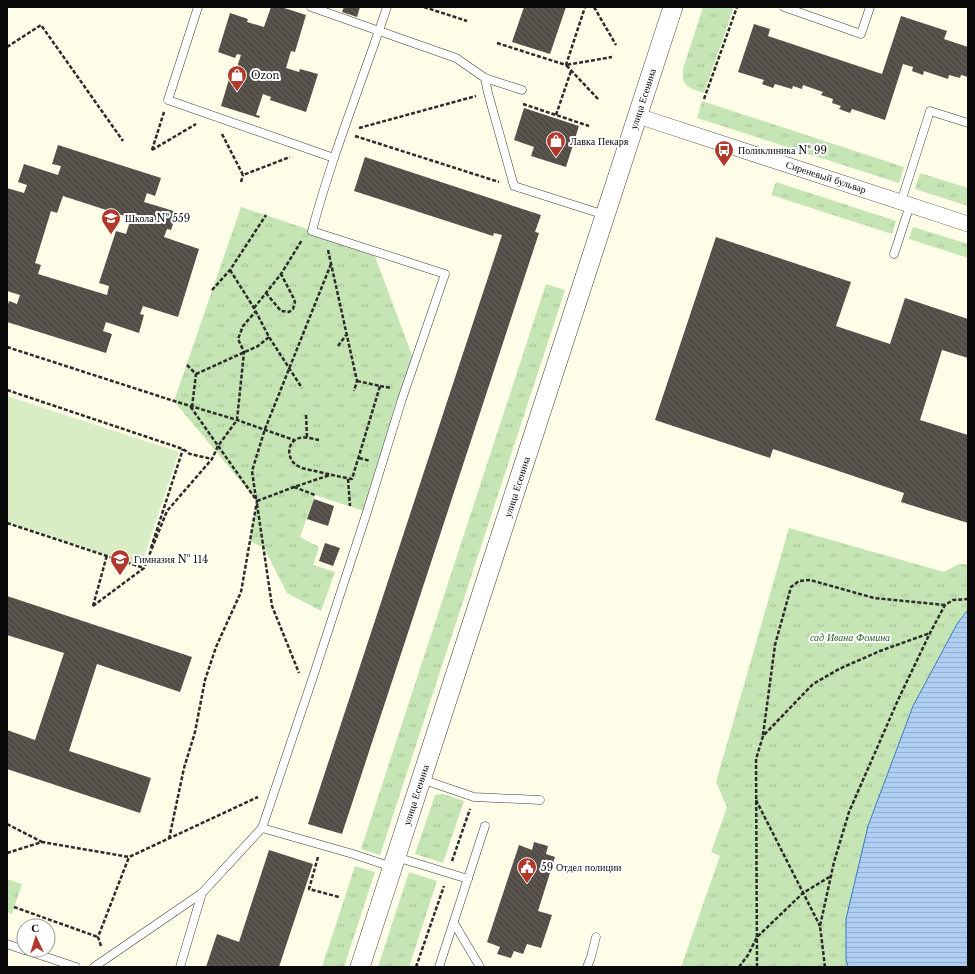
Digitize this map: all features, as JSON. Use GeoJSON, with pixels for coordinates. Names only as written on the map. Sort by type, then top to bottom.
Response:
{"type":"FeatureCollection","features":[{"type":"Feature","properties":{"kind":"street","name":"улица Есенина"},"geometry":{"type":"LineString","coordinates":[[360,967],[673,7]]}},
{"type":"Feature","properties":{"kind":"street","name":"Сиреневый бульвар"},"geometry":{"type":"LineString","coordinates":[[638,116],[968,224]]}},
{"type":"Feature","properties":{"kind":"lane"},"geometry":{"type":"LineString","coordinates":[[198,7],[168,100],[334,158]]}},
{"type":"Feature","properties":{"kind":"lane"},"geometry":{"type":"LineString","coordinates":[[311,7],[456,58],[485,78],[522,90]]}},
{"type":"Feature","properties":{"kind":"lane"},"geometry":{"type":"LineString","coordinates":[[94,967],[202,893],[262,828],[367,512],[402,399],[445,274],[312,231],[334,158],[387,7]]}},
{"type":"Feature","properties":{"kind":"lane"},"geometry":{"type":"LineString","coordinates":[[784,7],[861,34],[870,7]]}},
{"type":"Feature","properties":{"kind":"lane"},"geometry":{"type":"LineString","coordinates":[[485,78],[514,186],[605,215]]}},
{"type":"Feature","properties":{"kind":"lane"},"geometry":{"type":"LineString","coordinates":[[894,254],[905,203],[930,111],[968,123]]}},
{"type":"Feature","properties":{"kind":"lane"},"geometry":{"type":"LineString","coordinates":[[421,779],[474,797],[540,800]]}},
{"type":"Feature","properties":{"kind":"lane"},"geometry":{"type":"LineString","coordinates":[[439,967],[485,826]]}},
{"type":"Feature","properties":{"kind":"lane"},"geometry":{"type":"LineString","coordinates":[[262,828],[322,845],[468,879]]}},
{"type":"Feature","properties":{"kind":"lane"},"geometry":{"type":"LineString","coordinates":[[180,967],[202,893]]}},
{"type":"Feature","properties":{"kind":"lane"},"geometry":{"type":"LineString","coordinates":[[454,923],[480,967]]}},
{"type":"Feature","properties":{"kind":"lane"},"geometry":{"type":"LineString","coordinates":[[587,967],[596,937]]}},
{"type":"Feature","properties":{"kind":"lane"},"geometry":{"type":"LineString","coordinates":[[48,958],[76,967]]}},
{"type":"Feature","properties":{"kind":"path"},"geometry":{"type":"LineString","coordinates":[[424,7],[467,21]]}},
{"type":"Feature","properties":{"kind":"path"},"geometry":{"type":"LineString","coordinates":[[566,65],[585,7]]}},
{"type":"Feature","properties":{"kind":"path"},"geometry":{"type":"LineString","coordinates":[[594,7],[616,45]]}},
{"type":"Feature","properties":{"kind":"path"},"geometry":{"type":"LineString","coordinates":[[704,99],[737,7]]}},
{"type":"Feature","properties":{"kind":"path"},"geometry":{"type":"LineString","coordinates":[[7,47],[41,25],[123,141]]}},
{"type":"Feature","properties":{"kind":"path"},"geometry":{"type":"LineString","coordinates":[[497,42],[566,65],[612,57]]}},
{"type":"Feature","properties":{"kind":"path"},"geometry":{"type":"LineString","coordinates":[[566,65],[598,100]]}},
{"type":"Feature","properties":{"kind":"path"},"geometry":{"type":"LineString","coordinates":[[556,115],[571,71]]}},
{"type":"Feature","properties":{"kind":"path"},"geometry":{"type":"LineString","coordinates":[[522,90],[523,104],[589,126]]}},
{"type":"Feature","properties":{"kind":"path"},"geometry":{"type":"LineString","coordinates":[[343,132],[488,93]]}},
{"type":"Feature","properties":{"kind":"path"},"geometry":{"type":"LineString","coordinates":[[168,100],[152,150],[212,115],[243,175],[241,182]]}},
{"type":"Feature","properties":{"kind":"path"},"geometry":{"type":"LineString","coordinates":[[343,132],[514,186]]}},
{"type":"Feature","properties":{"kind":"path"},"geometry":{"type":"LineString","coordinates":[[243,175],[310,149]]}},
{"type":"Feature","properties":{"kind":"path"},"geometry":{"type":"LineString","coordinates":[[212,290],[230,270],[266,215]]}},
{"type":"Feature","properties":{"kind":"path"},"geometry":{"type":"LineString","coordinates":[[107,556],[93,606],[144,568],[167,511],[212,459],[218,446],[237,420],[244,352],[238,339],[242,326],[281,274],[304,236]]}},
{"type":"Feature","properties":{"kind":"path"},"geometry":{"type":"LineString","coordinates":[[326,236],[357,381],[354,391]]}},
{"type":"Feature","properties":{"kind":"path"},"geometry":{"type":"LineString","coordinates":[[300,673],[272,606],[252,471],[265,429],[331,264]]}},
{"type":"Feature","properties":{"kind":"path"},"geometry":{"type":"LineString","coordinates":[[230,270],[302,388]]}},
{"type":"Feature","properties":{"kind":"path"},"geometry":{"type":"LineString","coordinates":[[266,293],[281,312],[288,312],[293,309],[295,302],[281,274]]}},
{"type":"Feature","properties":{"kind":"path"},"geometry":{"type":"LineString","coordinates":[[338,346],[346,335]]}},
{"type":"Feature","properties":{"kind":"path"},"geometry":{"type":"LineString","coordinates":[[196,374],[258,346],[270,337]]}},
{"type":"Feature","properties":{"kind":"path"},"geometry":{"type":"LineString","coordinates":[[7,347],[191,407],[265,429],[294,440],[301,438],[320,440]]}},
{"type":"Feature","properties":{"kind":"path"},"geometry":{"type":"LineString","coordinates":[[187,365],[196,374]]}},
{"type":"Feature","properties":{"kind":"path"},"geometry":{"type":"LineString","coordinates":[[169,839],[184,768],[195,732],[205,680],[216,647],[241,592],[257,501],[191,407],[196,374]]}},
{"type":"Feature","properties":{"kind":"path"},"geometry":{"type":"LineString","coordinates":[[294,440],[289,453],[296,466],[352,479],[380,386],[357,381]]}},
{"type":"Feature","properties":{"kind":"path"},"geometry":{"type":"LineString","coordinates":[[7,390],[183,449],[190,454],[212,459]]}},
{"type":"Feature","properties":{"kind":"path"},"geometry":{"type":"LineString","coordinates":[[306,415],[307,438]]}},
{"type":"Feature","properties":{"kind":"path"},"geometry":{"type":"LineString","coordinates":[[144,568],[183,449]]}},
{"type":"Feature","properties":{"kind":"path"},"geometry":{"type":"LineString","coordinates":[[257,501],[331,475]]}},
{"type":"Feature","properties":{"kind":"path"},"geometry":{"type":"LineString","coordinates":[[348,478],[350,506]]}},
{"type":"Feature","properties":{"kind":"path"},"geometry":{"type":"LineString","coordinates":[[294,487],[315,495]]}},
{"type":"Feature","properties":{"kind":"path"},"geometry":{"type":"LineString","coordinates":[[7,523],[144,568]]}},
{"type":"Feature","properties":{"kind":"path"},"geometry":{"type":"LineString","coordinates":[[757,967],[756,759],[763,736],[775,645],[791,587],[799,581],[810,580],[874,598],[945,605]]}},
{"type":"Feature","properties":{"kind":"path"},"geometry":{"type":"LineString","coordinates":[[825,967],[820,926],[834,862],[849,812],[898,700],[945,605],[953,600],[968,599]]}},
{"type":"Feature","properties":{"kind":"path"},"geometry":{"type":"LineString","coordinates":[[763,736],[813,684],[839,669],[880,651],[930,633]]}},
{"type":"Feature","properties":{"kind":"path"},"geometry":{"type":"LineString","coordinates":[[7,824],[42,842],[129,857],[275,790]]}},
{"type":"Feature","properties":{"kind":"path"},"geometry":{"type":"LineString","coordinates":[[756,799],[820,926]]}},
{"type":"Feature","properties":{"kind":"path"},"geometry":{"type":"LineString","coordinates":[[7,853],[42,842]]}},
{"type":"Feature","properties":{"kind":"path"},"geometry":{"type":"LineString","coordinates":[[322,845],[309,889],[339,897]]}},
{"type":"Feature","properties":{"kind":"path"},"geometry":{"type":"LineString","coordinates":[[106,959],[98,937],[129,857]]}},
{"type":"Feature","properties":{"kind":"path"},"geometry":{"type":"LineString","coordinates":[[739,967],[748,955],[757,937],[803,893],[831,875]]}},
{"type":"Feature","properties":{"kind":"path"},"geometry":{"type":"LineString","coordinates":[[14,907],[98,937]]}},
{"type":"Feature","properties":{"kind":"green space"},"geometry":{"type":"Polygon","coordinates":[[[703,7],[734,7],[704,93],[690,88],[683,80],[683,69],[703,7]]]}},
{"type":"Feature","properties":{"kind":"green space"},"geometry":{"type":"Polygon","coordinates":[[[702,101],[904,167],[899,183],[697,118],[702,101]]]}},
{"type":"Feature","properties":{"kind":"green space"},"geometry":{"type":"Polygon","coordinates":[[[920,173],[968,188],[968,206],[915,189],[920,173]]]}},
{"type":"Feature","properties":{"kind":"green space"},"geometry":{"type":"Polygon","coordinates":[[[776,182],[896,221],[892,234],[771,195],[776,182]]]}},
{"type":"Feature","properties":{"kind":"green space"},"geometry":{"type":"Polygon","coordinates":[[[241,207],[373,251],[415,363],[367,512],[315,495],[300,537],[319,547],[313,565],[335,572],[321,611],[287,593],[264,548],[250,541],[257,501],[174,401],[241,207]]]}},
{"type":"Feature","properties":{"kind":"green space"},"geometry":{"type":"Polygon","coordinates":[[[913,227],[968,244],[968,258],[909,239],[913,227]]]}},
{"type":"Feature","properties":{"kind":"green space"},"geometry":{"type":"Polygon","coordinates":[[[546,284],[565,290],[380,855],[361,849],[546,284]]]}},
{"type":"Feature","properties":{"kind":"green space"},"geometry":{"type":"Polygon","coordinates":[[[7,396],[179,452],[141,566],[7,522],[7,396]]]}},
{"type":"Feature","properties":{"kind":"green space","name":"сад Ивана Фомина"},"geometry":{"type":"Polygon","coordinates":[[[789,528],[944,572],[959,564],[968,564],[968,611],[965,612],[957,624],[913,706],[846,960],[848,967],[681,967],[720,856],[711,852],[727,807],[716,782],[789,528]]]}},
{"type":"Feature","properties":{"kind":"green space"},"geometry":{"type":"Polygon","coordinates":[[[443,794],[464,801],[443,863],[415,854],[435,795],[443,794]]]}},
{"type":"Feature","properties":{"kind":"green space"},"geometry":{"type":"Polygon","coordinates":[[[355,866],[375,872],[344,967],[322,967],[355,866]]]}},
{"type":"Feature","properties":{"kind":"green space"},"geometry":{"type":"Polygon","coordinates":[[[409,872],[437,881],[409,967],[378,967],[409,872]]]}},
{"type":"Feature","properties":{"kind":"green space"},"geometry":{"type":"Polygon","coordinates":[[[7,879],[22,884],[12,914],[7,912],[7,879]]]}},
{"type":"Feature","properties":{"kind":"water"},"geometry":{"type":"Polygon","coordinates":[[[968,611],[968,967],[848,967],[846,960],[846,919],[868,826],[913,706],[957,624],[968,611]]]}},
{"type":"Feature","properties":{"kind":"building"},"geometry":{"type":"Polygon","coordinates":[[[271,7],[281,7],[306,15],[295,52],[291,51],[286,68],[299,72],[300,69],[318,74],[306,112],[270,100],[271,97],[263,94],[256,115],[260,116],[259,118],[221,106],[232,69],[236,70],[241,55],[237,54],[235,58],[218,52],[230,13],[248,19],[247,22],[264,27],[271,7]]]}},
{"type":"Feature","properties":{"kind":"building"},"geometry":{"type":"Polygon","coordinates":[[[344,7],[360,7],[357,17],[342,12],[344,7]]]}},
{"type":"Feature","properties":{"kind":"building"},"geometry":{"type":"Polygon","coordinates":[[[524,7],[566,7],[550,54],[512,42],[524,7]]]}},
{"type":"Feature","properties":{"kind":"building"},"geometry":{"type":"Polygon","coordinates":[[[901,16],[947,31],[944,39],[968,47],[968,77],[961,75],[960,78],[949,75],[948,79],[924,71],[923,75],[912,71],[913,67],[903,64],[885,120],[852,109],[850,113],[839,109],[841,106],[832,103],[833,99],[821,95],[823,92],[803,85],[802,89],[793,86],[792,89],[775,84],[773,88],[762,84],[764,80],[738,72],[754,24],[770,29],[768,36],[882,74],[901,16]]]}},
{"type":"Feature","properties":{"kind":"building"},"geometry":{"type":"Polygon","coordinates":[[[524,108],[579,126],[566,167],[531,156],[534,147],[514,140],[524,108]]]}},
{"type":"Feature","properties":{"kind":"building"},"geometry":{"type":"Polygon","coordinates":[[[58,145],[161,178],[155,196],[147,193],[144,202],[177,212],[171,230],[167,229],[164,237],[199,249],[178,317],[143,306],[140,314],[144,315],[139,333],[106,322],[103,331],[112,334],[106,353],[7,322],[7,307],[9,301],[17,304],[20,295],[7,291],[7,188],[24,193],[27,185],[18,182],[24,164],[58,175],[61,166],[52,164],[58,145]],[[63,196],[57,213],[51,211],[35,263],[41,265],[38,274],[107,295],[109,286],[99,283],[116,231],[126,234],[131,218],[63,196]]]}},
{"type":"Feature","properties":{"kind":"building"},"geometry":{"type":"Polygon","coordinates":[[[365,157],[541,215],[535,232],[539,233],[342,834],[308,824],[502,235],[494,233],[493,236],[354,191],[365,157]]]}},
{"type":"Feature","properties":{"kind":"building"},"geometry":{"type":"Polygon","coordinates":[[[716,237],[851,282],[836,326],[890,344],[905,298],[968,319],[968,358],[942,350],[920,420],[968,435],[968,523],[901,502],[904,493],[773,449],[770,458],[655,420],[716,237]]]}},
{"type":"Feature","properties":{"kind":"building"},"geometry":{"type":"Polygon","coordinates":[[[314,499],[334,506],[328,526],[307,519],[314,499]]]}},
{"type":"Feature","properties":{"kind":"building"},"geometry":{"type":"Polygon","coordinates":[[[325,543],[340,548],[333,566],[319,561],[325,543]]]}},
{"type":"Feature","properties":{"kind":"building"},"geometry":{"type":"Polygon","coordinates":[[[7,596],[192,657],[180,692],[97,664],[69,751],[151,778],[140,813],[7,769],[7,730],[35,740],[64,653],[7,635],[7,596]]]}},
{"type":"Feature","properties":{"kind":"building","name":"59 Отдел полиции"},"geometry":{"type":"Polygon","coordinates":[[[534,842],[548,846],[546,854],[555,857],[538,911],[552,915],[541,948],[527,944],[523,954],[514,951],[511,958],[497,954],[500,947],[487,942],[519,845],[532,850],[534,842]]]}},
{"type":"Feature","properties":{"kind":"building"},"geometry":{"type":"Polygon","coordinates":[[[269,850],[313,864],[279,967],[206,967],[217,934],[239,942],[269,850]]]}},
{"type":"Feature","properties":{"kind":"place","name":"Ozon"},"geometry":{"type":"Point","coordinates":[237,92]}},
{"type":"Feature","properties":{"kind":"place","name":"Лавка Пекаря"},"geometry":{"type":"Point","coordinates":[556,158]}},
{"type":"Feature","properties":{"kind":"place","name":"Поликлиника № 99"},"geometry":{"type":"Point","coordinates":[724,167]}},
{"type":"Feature","properties":{"kind":"place","name":"Школа № 559"},"geometry":{"type":"Point","coordinates":[111,235]}},
{"type":"Feature","properties":{"kind":"place","name":"Гимназия № 114"},"geometry":{"type":"Point","coordinates":[120,576]}},
{"type":"Feature","properties":{"kind":"place","name":"59 Отдел полиции"},"geometry":{"type":"Point","coordinates":[527,884]}}]}
